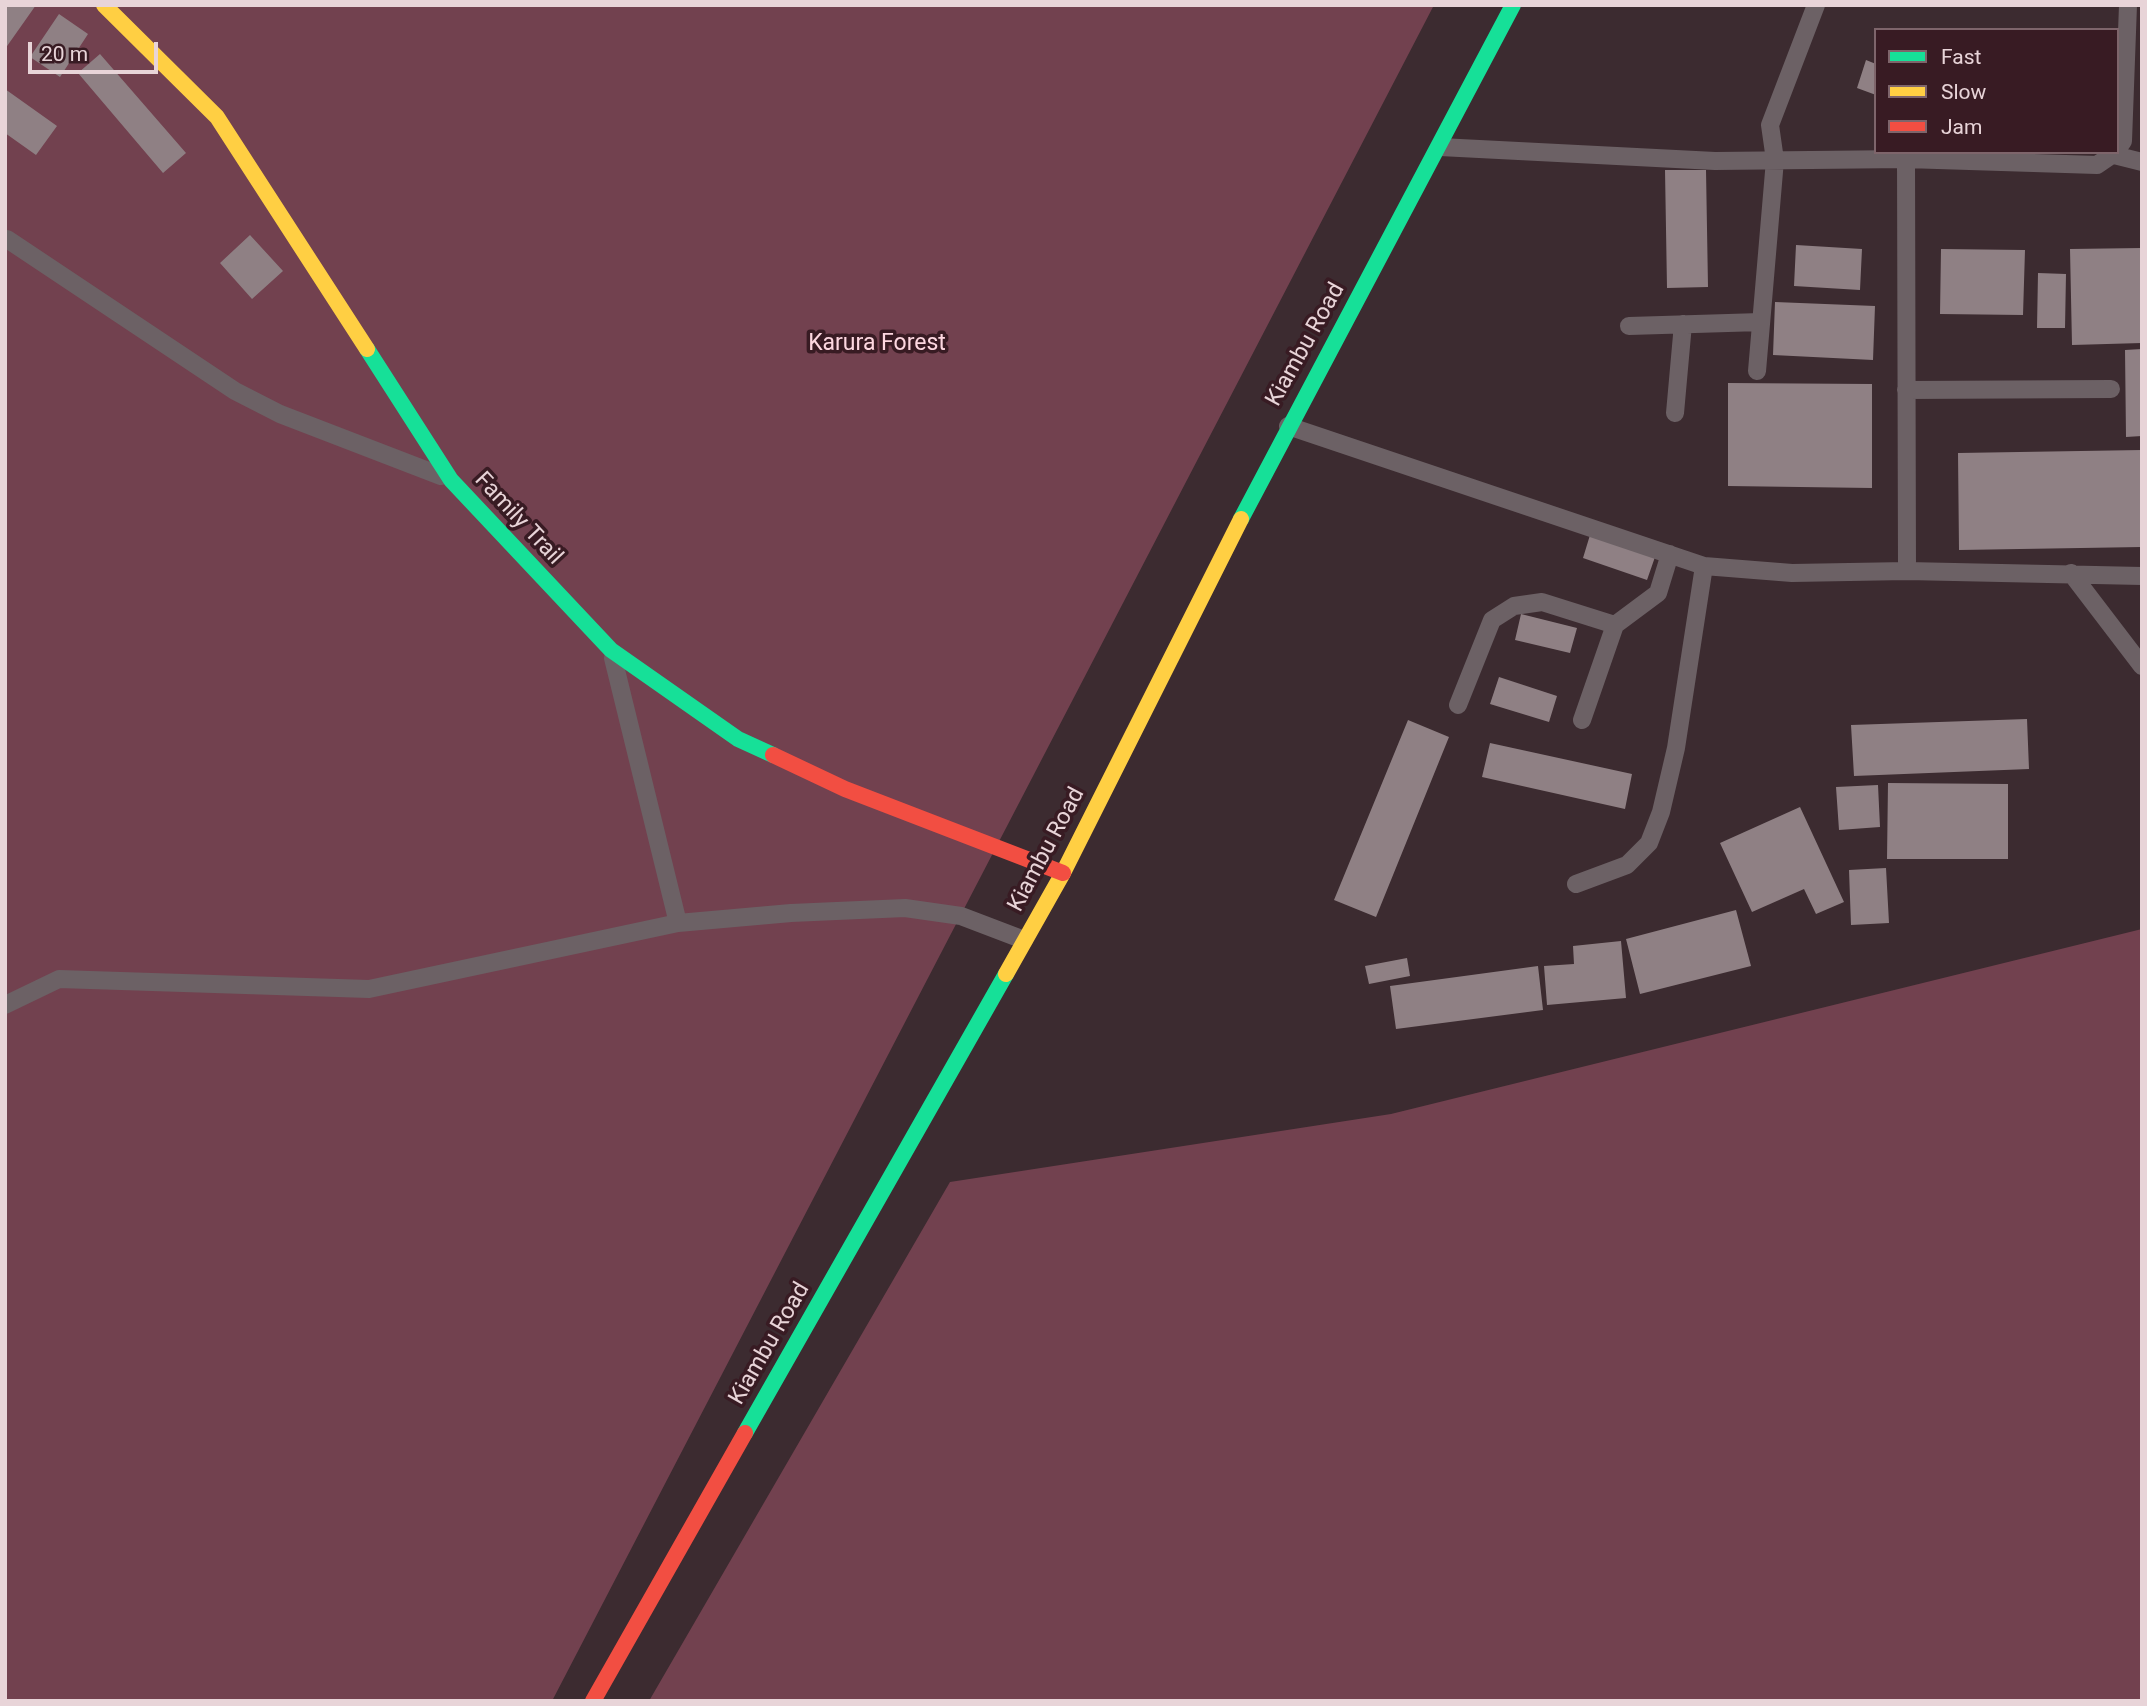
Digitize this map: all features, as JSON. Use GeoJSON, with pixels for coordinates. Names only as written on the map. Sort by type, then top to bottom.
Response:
{"type":"FeatureCollection","features":[{"type":"Feature","properties":{"kind":"main road","name":"Family Trail"},"geometry":{"type":"LineString","coordinates":[[103,5],[217,117],[451,480],[611,650],[738,739],[845,789],[1063,873]]}},
{"type":"Feature","properties":{"kind":"main road","name":"Kiambu Road"},"geometry":{"type":"LineString","coordinates":[[593,1701],[1063,873],[1288,426],[1440,148],[1513,5]]}},
{"type":"Feature","properties":{"kind":"lane"},"geometry":{"type":"LineString","coordinates":[[1757,370],[1775,160],[1770,125],[1816,5]]}},
{"type":"Feature","properties":{"kind":"lane"},"geometry":{"type":"LineString","coordinates":[[2119,148],[2123,141],[2128,5]]}},
{"type":"Feature","properties":{"kind":"lane"},"geometry":{"type":"LineString","coordinates":[[1440,148],[1715,161],[1906,159],[2097,165],[2114,154]]}},
{"type":"Feature","properties":{"kind":"lane"},"geometry":{"type":"LineString","coordinates":[[2119,154],[2142,162]]}},
{"type":"Feature","properties":{"kind":"lane"},"geometry":{"type":"LineString","coordinates":[[1906,159],[1907,571]]}},
{"type":"Feature","properties":{"kind":"lane"},"geometry":{"type":"LineString","coordinates":[[7,239],[235,391],[280,414],[451,480]]}},
{"type":"Feature","properties":{"kind":"lane"},"geometry":{"type":"LineString","coordinates":[[1629,326],[1761,322]]}},
{"type":"Feature","properties":{"kind":"lane"},"geometry":{"type":"LineString","coordinates":[[1675,413],[1683,324]]}},
{"type":"Feature","properties":{"kind":"lane"},"geometry":{"type":"LineString","coordinates":[[1906,390],[2111,388]]}},
{"type":"Feature","properties":{"kind":"lane"},"geometry":{"type":"LineString","coordinates":[[1288,426],[1704,566],[1792,573],[1907,571],[2142,576]]}},
{"type":"Feature","properties":{"kind":"lane"},"geometry":{"type":"LineString","coordinates":[[1582,720],[1615,625],[1658,593],[1670,554]]}},
{"type":"Feature","properties":{"kind":"lane"},"geometry":{"type":"LineString","coordinates":[[1576,884],[1627,865],[1649,843],[1661,812],[1676,748],[1704,566]]}},
{"type":"Feature","properties":{"kind":"lane"},"geometry":{"type":"LineString","coordinates":[[2071,573],[2135,649],[2142,666]]}},
{"type":"Feature","properties":{"kind":"lane"},"geometry":{"type":"LineString","coordinates":[[1458,705],[1492,620],[1514,606],[1542,602],[1615,625]]}},
{"type":"Feature","properties":{"kind":"lane"},"geometry":{"type":"LineString","coordinates":[[611,650],[678,923]]}},
{"type":"Feature","properties":{"kind":"lane"},"geometry":{"type":"LineString","coordinates":[[5,1005],[59,979],[369,989],[678,923],[791,913],[905,908],[961,916],[1024,940]]}},
{"type":"Feature","properties":{"kind":"green space","name":"Karura Forest"},"geometry":{"type":"Polygon","coordinates":[[[5,5],[1434,5],[552,1701],[5,1701],[5,5]]]}},
{"type":"Feature","properties":{"kind":"green space"},"geometry":{"type":"Polygon","coordinates":[[[2142,929],[2142,1701],[649,1701],[950,1182],[1391,1114],[2142,929]]]}},
{"type":"Feature","properties":{"kind":"building"},"geometry":{"type":"Polygon","coordinates":[[[5,5],[36,5],[5,49],[5,5]]]}},
{"type":"Feature","properties":{"kind":"building"},"geometry":{"type":"Polygon","coordinates":[[[59,14],[88,34],[60,77],[30,57],[59,14]]]}},
{"type":"Feature","properties":{"kind":"building"},"geometry":{"type":"Polygon","coordinates":[[[100,54],[186,153],[163,173],[78,73],[100,54]]]}},
{"type":"Feature","properties":{"kind":"building"},"geometry":{"type":"Polygon","coordinates":[[[1866,60],[1874,63],[1874,94],[1857,88],[1866,60]]]}},
{"type":"Feature","properties":{"kind":"building"},"geometry":{"type":"Polygon","coordinates":[[[5,89],[57,126],[36,155],[5,133],[5,89]]]}},
{"type":"Feature","properties":{"kind":"building"},"geometry":{"type":"Polygon","coordinates":[[[1665,170],[1706,170],[1708,287],[1667,288],[1665,170]]]}},
{"type":"Feature","properties":{"kind":"building"},"geometry":{"type":"Polygon","coordinates":[[[250,235],[283,271],[252,299],[220,263],[250,235]]]}},
{"type":"Feature","properties":{"kind":"building"},"geometry":{"type":"Polygon","coordinates":[[[1796,245],[1862,249],[1860,290],[1794,286],[1796,245]]]}},
{"type":"Feature","properties":{"kind":"building"},"geometry":{"type":"Polygon","coordinates":[[[2142,248],[2142,343],[2072,345],[2070,249],[2142,248]]]}},
{"type":"Feature","properties":{"kind":"building"},"geometry":{"type":"Polygon","coordinates":[[[1941,249],[2025,250],[2023,315],[1940,314],[1941,249]]]}},
{"type":"Feature","properties":{"kind":"building"},"geometry":{"type":"Polygon","coordinates":[[[2038,273],[2066,274],[2065,328],[2037,328],[2038,273]]]}},
{"type":"Feature","properties":{"kind":"building"},"geometry":{"type":"Polygon","coordinates":[[[1775,302],[1875,306],[1873,360],[1773,355],[1775,302]]]}},
{"type":"Feature","properties":{"kind":"building"},"geometry":{"type":"Polygon","coordinates":[[[2142,349],[2142,436],[2126,437],[2125,350],[2142,349]]]}},
{"type":"Feature","properties":{"kind":"building"},"geometry":{"type":"Polygon","coordinates":[[[1728,383],[1872,384],[1872,488],[1728,486],[1728,383]]]}},
{"type":"Feature","properties":{"kind":"building"},"geometry":{"type":"Polygon","coordinates":[[[2142,450],[2142,547],[1959,550],[1958,453],[2142,450]]]}},
{"type":"Feature","properties":{"kind":"building"},"geometry":{"type":"Polygon","coordinates":[[[1590,535],[1655,557],[1647,580],[1583,558],[1590,535]]]}},
{"type":"Feature","properties":{"kind":"building"},"geometry":{"type":"Polygon","coordinates":[[[1521,614],[1577,628],[1570,653],[1515,640],[1521,614]]]}},
{"type":"Feature","properties":{"kind":"building"},"geometry":{"type":"Polygon","coordinates":[[[1499,677],[1557,696],[1549,722],[1490,704],[1499,677]]]}},
{"type":"Feature","properties":{"kind":"building"},"geometry":{"type":"Polygon","coordinates":[[[2027,719],[2029,769],[1854,776],[1851,725],[2027,719]]]}},
{"type":"Feature","properties":{"kind":"building"},"geometry":{"type":"Polygon","coordinates":[[[1408,720],[1449,737],[1376,917],[1334,900],[1408,720]]]}},
{"type":"Feature","properties":{"kind":"building"},"geometry":{"type":"Polygon","coordinates":[[[1490,743],[1632,774],[1625,809],[1482,777],[1490,743]]]}},
{"type":"Feature","properties":{"kind":"building"},"geometry":{"type":"Polygon","coordinates":[[[1888,783],[2008,784],[2008,859],[1887,859],[1888,783]]]}},
{"type":"Feature","properties":{"kind":"building"},"geometry":{"type":"Polygon","coordinates":[[[1878,785],[1880,827],[1839,830],[1836,787],[1878,785]]]}},
{"type":"Feature","properties":{"kind":"building"},"geometry":{"type":"Polygon","coordinates":[[[1800,807],[1844,902],[1816,914],[1804,889],[1752,912],[1720,843],[1800,807]]]}},
{"type":"Feature","properties":{"kind":"building"},"geometry":{"type":"Polygon","coordinates":[[[1886,868],[1889,923],[1851,925],[1849,870],[1886,868]]]}},
{"type":"Feature","properties":{"kind":"building"},"geometry":{"type":"Polygon","coordinates":[[[1736,910],[1751,966],[1640,994],[1626,939],[1736,910]]]}},
{"type":"Feature","properties":{"kind":"building"},"geometry":{"type":"Polygon","coordinates":[[[1621,941],[1626,998],[1547,1005],[1544,966],[1574,964],[1573,946],[1621,941]]]}},
{"type":"Feature","properties":{"kind":"building"},"geometry":{"type":"Polygon","coordinates":[[[1407,958],[1410,976],[1369,984],[1365,966],[1407,958]]]}},
{"type":"Feature","properties":{"kind":"building"},"geometry":{"type":"Polygon","coordinates":[[[1538,966],[1543,1010],[1396,1029],[1390,986],[1538,966]]]}},
{"type":"Feature","properties":{"kind":"traffic: fast"},"geometry":{"type":"LineString","coordinates":[[1241,519],[1513,5]]}},
{"type":"Feature","properties":{"kind":"traffic: fast"},"geometry":{"type":"LineString","coordinates":[[367,349],[451,480],[611,650],[738,739],[773,755]]}},
{"type":"Feature","properties":{"kind":"traffic: fast"},"geometry":{"type":"LineString","coordinates":[[745,1433],[1006,974]]}},
{"type":"Feature","properties":{"kind":"traffic: slow"},"geometry":{"type":"LineString","coordinates":[[104,5],[217,117],[367,349]]}},
{"type":"Feature","properties":{"kind":"traffic: slow"},"geometry":{"type":"LineString","coordinates":[[1006,974],[1063,873],[1241,519]]}},
{"type":"Feature","properties":{"kind":"traffic: jam"},"geometry":{"type":"LineString","coordinates":[[773,755],[845,789],[1063,873]]}},
{"type":"Feature","properties":{"kind":"traffic: jam"},"geometry":{"type":"LineString","coordinates":[[593,1701],[745,1433]]}}]}
